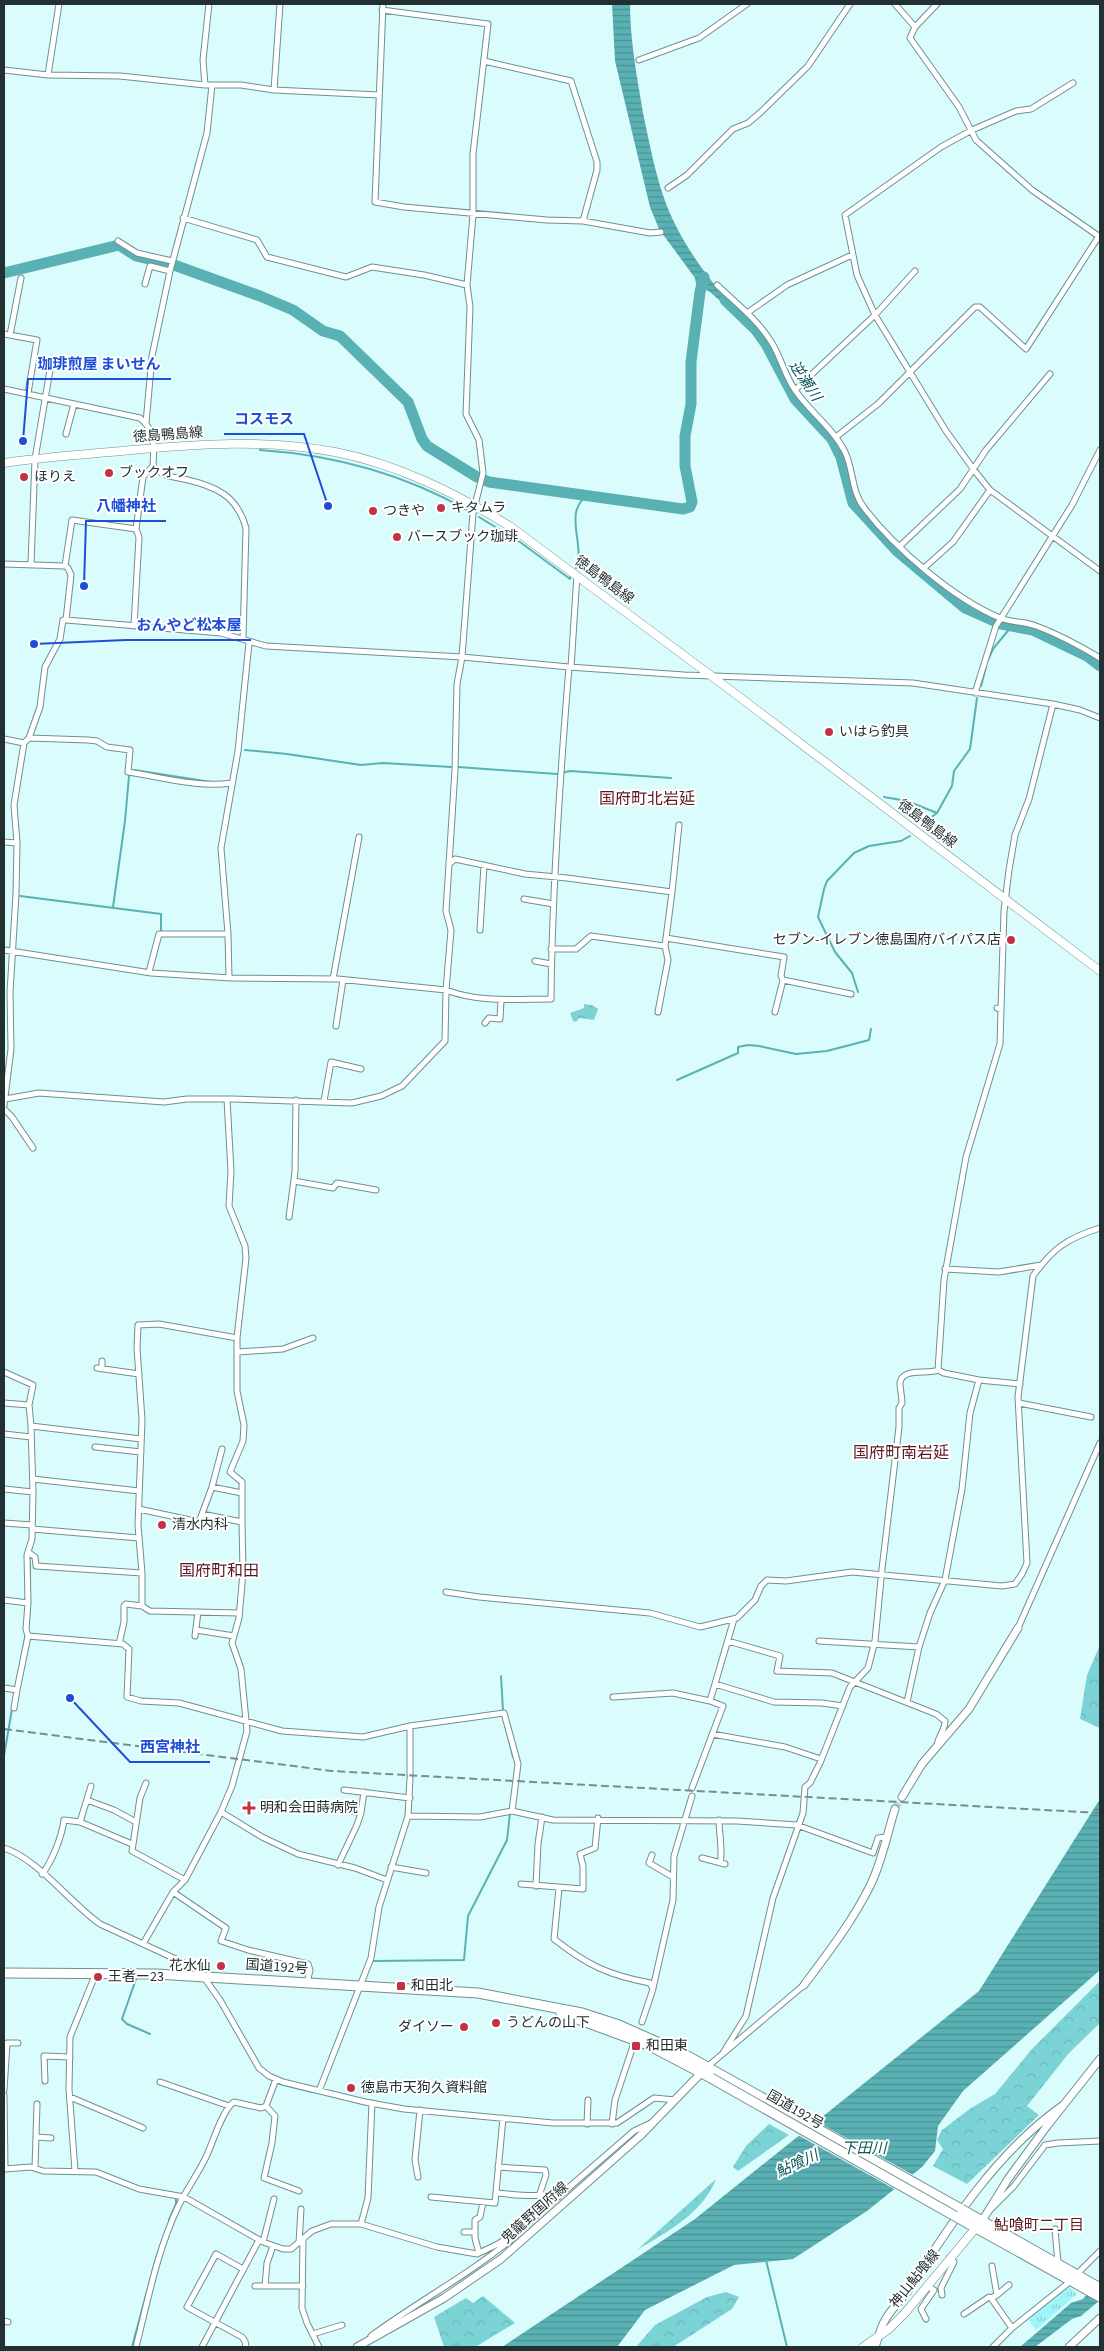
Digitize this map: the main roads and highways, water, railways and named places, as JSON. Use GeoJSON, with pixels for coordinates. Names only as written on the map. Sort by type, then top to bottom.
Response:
{"type":"FeatureCollection","features":[{"type":"Feature","properties":{"kind":"highway","name":"国道192号"},"geometry":{"type":"LineString","coordinates":[[4,1973],[96,1972],[478,1993],[508,1997],[548,2007],[648,2045],[709,2072],[1073,2277],[1100,2297]]}},
{"type":"Feature","properties":{"kind":"highway","name":"国道192号"},"geometry":{"type":"LineString","coordinates":[[975,2222],[1058,2264],[1073,2277]]}},
{"type":"Feature","properties":{"kind":"highway","name":"国道192号"},"geometry":{"type":"LineString","coordinates":[[1086,2285],[1100,2288]]}},
{"type":"Feature","properties":{"kind":"main road","name":"徳島鴨島線"},"geometry":{"type":"LineString","coordinates":[[4,463],[154,448],[239,442],[302,447],[336,452],[402,471],[475,504],[511,527],[577,575],[1100,970]]}},
{"type":"Feature","properties":{"kind":"main road","name":"神山鮎喰線"},"geometry":{"type":"LineString","coordinates":[[863,2347],[879,2337],[905,2313],[975,2222]]}},
{"type":"Feature","properties":{"kind":"water"},"geometry":{"type":"Polygon","coordinates":[[[612,4],[630,4],[636,72],[643,113],[656,170],[670,213],[701,267],[752,329],[710,292],[696,284],[695,278],[659,229],[650,207],[615,61],[612,4]]]}},
{"type":"Feature","properties":{"kind":"water","name":"下田川"},"geometry":{"type":"Polygon","coordinates":[[[1100,1799],[1100,1970],[963,2091],[938,2126],[935,2151],[922,2167],[867,2211],[793,2259],[734,2265],[645,2310],[617,2347],[502,2347],[695,2219],[979,1991],[1100,1799]]]}},
{"type":"Feature","properties":{"kind":"water"},"geometry":{"type":"Polygon","coordinates":[[[1100,2279],[1100,2300],[1081,2316],[1072,2319],[1035,2347],[1020,2347],[1071,2303],[1083,2299],[1100,2279]]]}},
{"type":"Feature","properties":{"kind":"waterway"},"geometry":{"type":"LineString","coordinates":[[4,273],[119,245],[136,256],[174,265],[260,296],[293,310],[323,331],[340,336],[408,402],[422,439],[427,446],[477,477],[489,482],[683,509],[690,507],[692,502],[685,466],[685,436],[691,404],[691,362],[700,292],[704,277]]}},
{"type":"Feature","properties":{"kind":"waterway","name":"逆瀬川"},"geometry":{"type":"LineString","coordinates":[[725,300],[756,330],[766,344],[795,399],[832,439],[841,457],[853,503],[897,551],[965,608],[1001,624],[1033,630],[1087,656],[1100,666]]}},
{"type":"Feature","properties":{"kind":"waterway"},"geometry":{"type":"LineString","coordinates":[[260,450],[314,456],[367,468],[418,486],[467,510]]}},
{"type":"Feature","properties":{"kind":"waterway"},"geometry":{"type":"LineString","coordinates":[[576,568],[578,549],[575,520],[580,502],[588,495]]}},
{"type":"Feature","properties":{"kind":"waterway"},"geometry":{"type":"LineString","coordinates":[[479,517],[520,542],[570,579],[570,577]]}},
{"type":"Feature","properties":{"kind":"waterway"},"geometry":{"type":"LineString","coordinates":[[988,660],[993,649],[1011,627]]}},
{"type":"Feature","properties":{"kind":"waterway"},"geometry":{"type":"LineString","coordinates":[[981,686],[986,667]]}},
{"type":"Feature","properties":{"kind":"waterway"},"geometry":{"type":"LineString","coordinates":[[921,825],[937,813],[952,786],[954,771],[970,749],[977,698]]}},
{"type":"Feature","properties":{"kind":"waterway"},"geometry":{"type":"LineString","coordinates":[[245,750],[361,765],[383,763],[451,767]]}},
{"type":"Feature","properties":{"kind":"waterway"},"geometry":{"type":"LineString","coordinates":[[458,767],[557,774],[570,771],[671,778]]}},
{"type":"Feature","properties":{"kind":"waterway"},"geometry":{"type":"LineString","coordinates":[[134,770],[211,782]]}},
{"type":"Feature","properties":{"kind":"waterway"},"geometry":{"type":"LineString","coordinates":[[113,907],[129,776]]}},
{"type":"Feature","properties":{"kind":"waterway"},"geometry":{"type":"LineString","coordinates":[[884,797],[907,801],[937,813]]}},
{"type":"Feature","properties":{"kind":"waterway"},"geometry":{"type":"LineString","coordinates":[[858,992],[852,973],[835,952],[818,917],[824,889],[827,881],[854,853],[869,846],[901,841],[910,836]]}},
{"type":"Feature","properties":{"kind":"waterway"},"geometry":{"type":"LineString","coordinates":[[20,896],[161,914],[161,932]]}},
{"type":"Feature","properties":{"kind":"waterway"},"geometry":{"type":"LineString","coordinates":[[677,1080],[738,1053],[738,1047],[748,1045],[759,1046],[796,1054],[827,1051],[869,1040],[871,1029]]}},
{"type":"Feature","properties":{"kind":"waterway"},"geometry":{"type":"LineString","coordinates":[[30,1563],[30,1576]]}},
{"type":"Feature","properties":{"kind":"waterway"},"geometry":{"type":"LineString","coordinates":[[28,1629],[30,1606]]}},
{"type":"Feature","properties":{"kind":"waterway"},"geometry":{"type":"LineString","coordinates":[[13,1702],[26,1633]]}},
{"type":"Feature","properties":{"kind":"waterway"},"geometry":{"type":"LineString","coordinates":[[501,1676],[503,1711]]}},
{"type":"Feature","properties":{"kind":"waterway"},"geometry":{"type":"LineString","coordinates":[[4,1756],[12,1709]]}},
{"type":"Feature","properties":{"kind":"waterway"},"geometry":{"type":"LineString","coordinates":[[505,1725],[513,1757]]}},
{"type":"Feature","properties":{"kind":"waterway"},"geometry":{"type":"LineString","coordinates":[[374,1961],[464,1960],[468,1916],[507,1840],[510,1813]]}},
{"type":"Feature","properties":{"kind":"waterway"},"geometry":{"type":"LineString","coordinates":[[136,1979],[122,2019],[127,2024],[150,2034]]}},
{"type":"Feature","properties":{"kind":"waterway"},"geometry":{"type":"LineString","coordinates":[[276,2083],[312,2092]]}},
{"type":"Feature","properties":{"kind":"waterway"},"geometry":{"type":"LineString","coordinates":[[169,2220],[176,2204],[176,2198]]}},
{"type":"Feature","properties":{"kind":"waterway"},"geometry":{"type":"LineString","coordinates":[[132,2347],[156,2258],[168,2225]]}},
{"type":"Feature","properties":{"kind":"waterway"},"geometry":{"type":"LineString","coordinates":[[766,2260],[787,2347]]}},
{"type":"Feature","properties":{"kind":"tunnel"},"geometry":{"type":"LineString","coordinates":[[895,1809],[902,1797]]}},
{"type":"Feature","properties":{"kind":"railway"},"geometry":{"type":"LineString","coordinates":[[4,1729],[332,1771],[1100,1813]]}},
{"type":"Feature","properties":{"kind":"place","name":"珈琲煎屋 まいせん"},"geometry":{"type":"Point","coordinates":[23,441]}},
{"type":"Feature","properties":{"kind":"place","name":"ブックオフ"},"geometry":{"type":"Point","coordinates":[109,473]}},
{"type":"Feature","properties":{"kind":"place","name":"ほりえ"},"geometry":{"type":"Point","coordinates":[24,477]}},
{"type":"Feature","properties":{"kind":"place","name":"コスモス"},"geometry":{"type":"Point","coordinates":[328,506]}},
{"type":"Feature","properties":{"kind":"place","name":"キタムラ"},"geometry":{"type":"Point","coordinates":[441,508]}},
{"type":"Feature","properties":{"kind":"place","name":"つきや"},"geometry":{"type":"Point","coordinates":[373,511]}},
{"type":"Feature","properties":{"kind":"place","name":"バースブック珈琲"},"geometry":{"type":"Point","coordinates":[397,537]}},
{"type":"Feature","properties":{"kind":"place","name":"八幡神社"},"geometry":{"type":"Point","coordinates":[84,586]}},
{"type":"Feature","properties":{"kind":"place","name":"おんやど松本屋"},"geometry":{"type":"Point","coordinates":[34,644]}},
{"type":"Feature","properties":{"kind":"place","name":"いはら釣具"},"geometry":{"type":"Point","coordinates":[829,732]}},
{"type":"Feature","properties":{"kind":"place","name":"セブン-イレブン徳島国府バイパス店"},"geometry":{"type":"Point","coordinates":[1011,940]}},
{"type":"Feature","properties":{"kind":"place","name":"清水内科"},"geometry":{"type":"Point","coordinates":[162,1525]}},
{"type":"Feature","properties":{"kind":"place","name":"西宮神社"},"geometry":{"type":"Point","coordinates":[70,1698]}},
{"type":"Feature","properties":{"kind":"place","name":"明和会田蒔病院"},"geometry":{"type":"Point","coordinates":[249,1808]}},
{"type":"Feature","properties":{"kind":"place","name":"花水仙"},"geometry":{"type":"Point","coordinates":[221,1966]}},
{"type":"Feature","properties":{"kind":"place","name":"王者ー23"},"geometry":{"type":"Point","coordinates":[98,1977]}},
{"type":"Feature","properties":{"kind":"place","name":"和田北"},"geometry":{"type":"Point","coordinates":[401,1986]}},
{"type":"Feature","properties":{"kind":"place","name":"うどんの山下"},"geometry":{"type":"Point","coordinates":[496,2023]}},
{"type":"Feature","properties":{"kind":"place","name":"ダイソー"},"geometry":{"type":"Point","coordinates":[464,2027]}},
{"type":"Feature","properties":{"kind":"place","name":"和田東"},"geometry":{"type":"Point","coordinates":[636,2046]}},
{"type":"Feature","properties":{"kind":"place","name":"徳島市天狗久資料館"},"geometry":{"type":"Point","coordinates":[351,2088]}},
{"type":"Feature","properties":{"kind":"district","name":"国府町北岩延"},"geometry":{"type":"Point","coordinates":[647,799]}},
{"type":"Feature","properties":{"kind":"district","name":"国府町南岩延"},"geometry":{"type":"Point","coordinates":[901,1453]}},
{"type":"Feature","properties":{"kind":"district","name":"国府町和田"},"geometry":{"type":"Point","coordinates":[219,1571]}},
{"type":"Feature","properties":{"kind":"district","name":"鮎喰町二丁目"},"geometry":{"type":"Point","coordinates":[1039,2225]}},
{"type":"Feature","properties":{"kind":"water label","name":"鮎喰川"},"geometry":{"type":"Point","coordinates":[797,2164]}}]}
